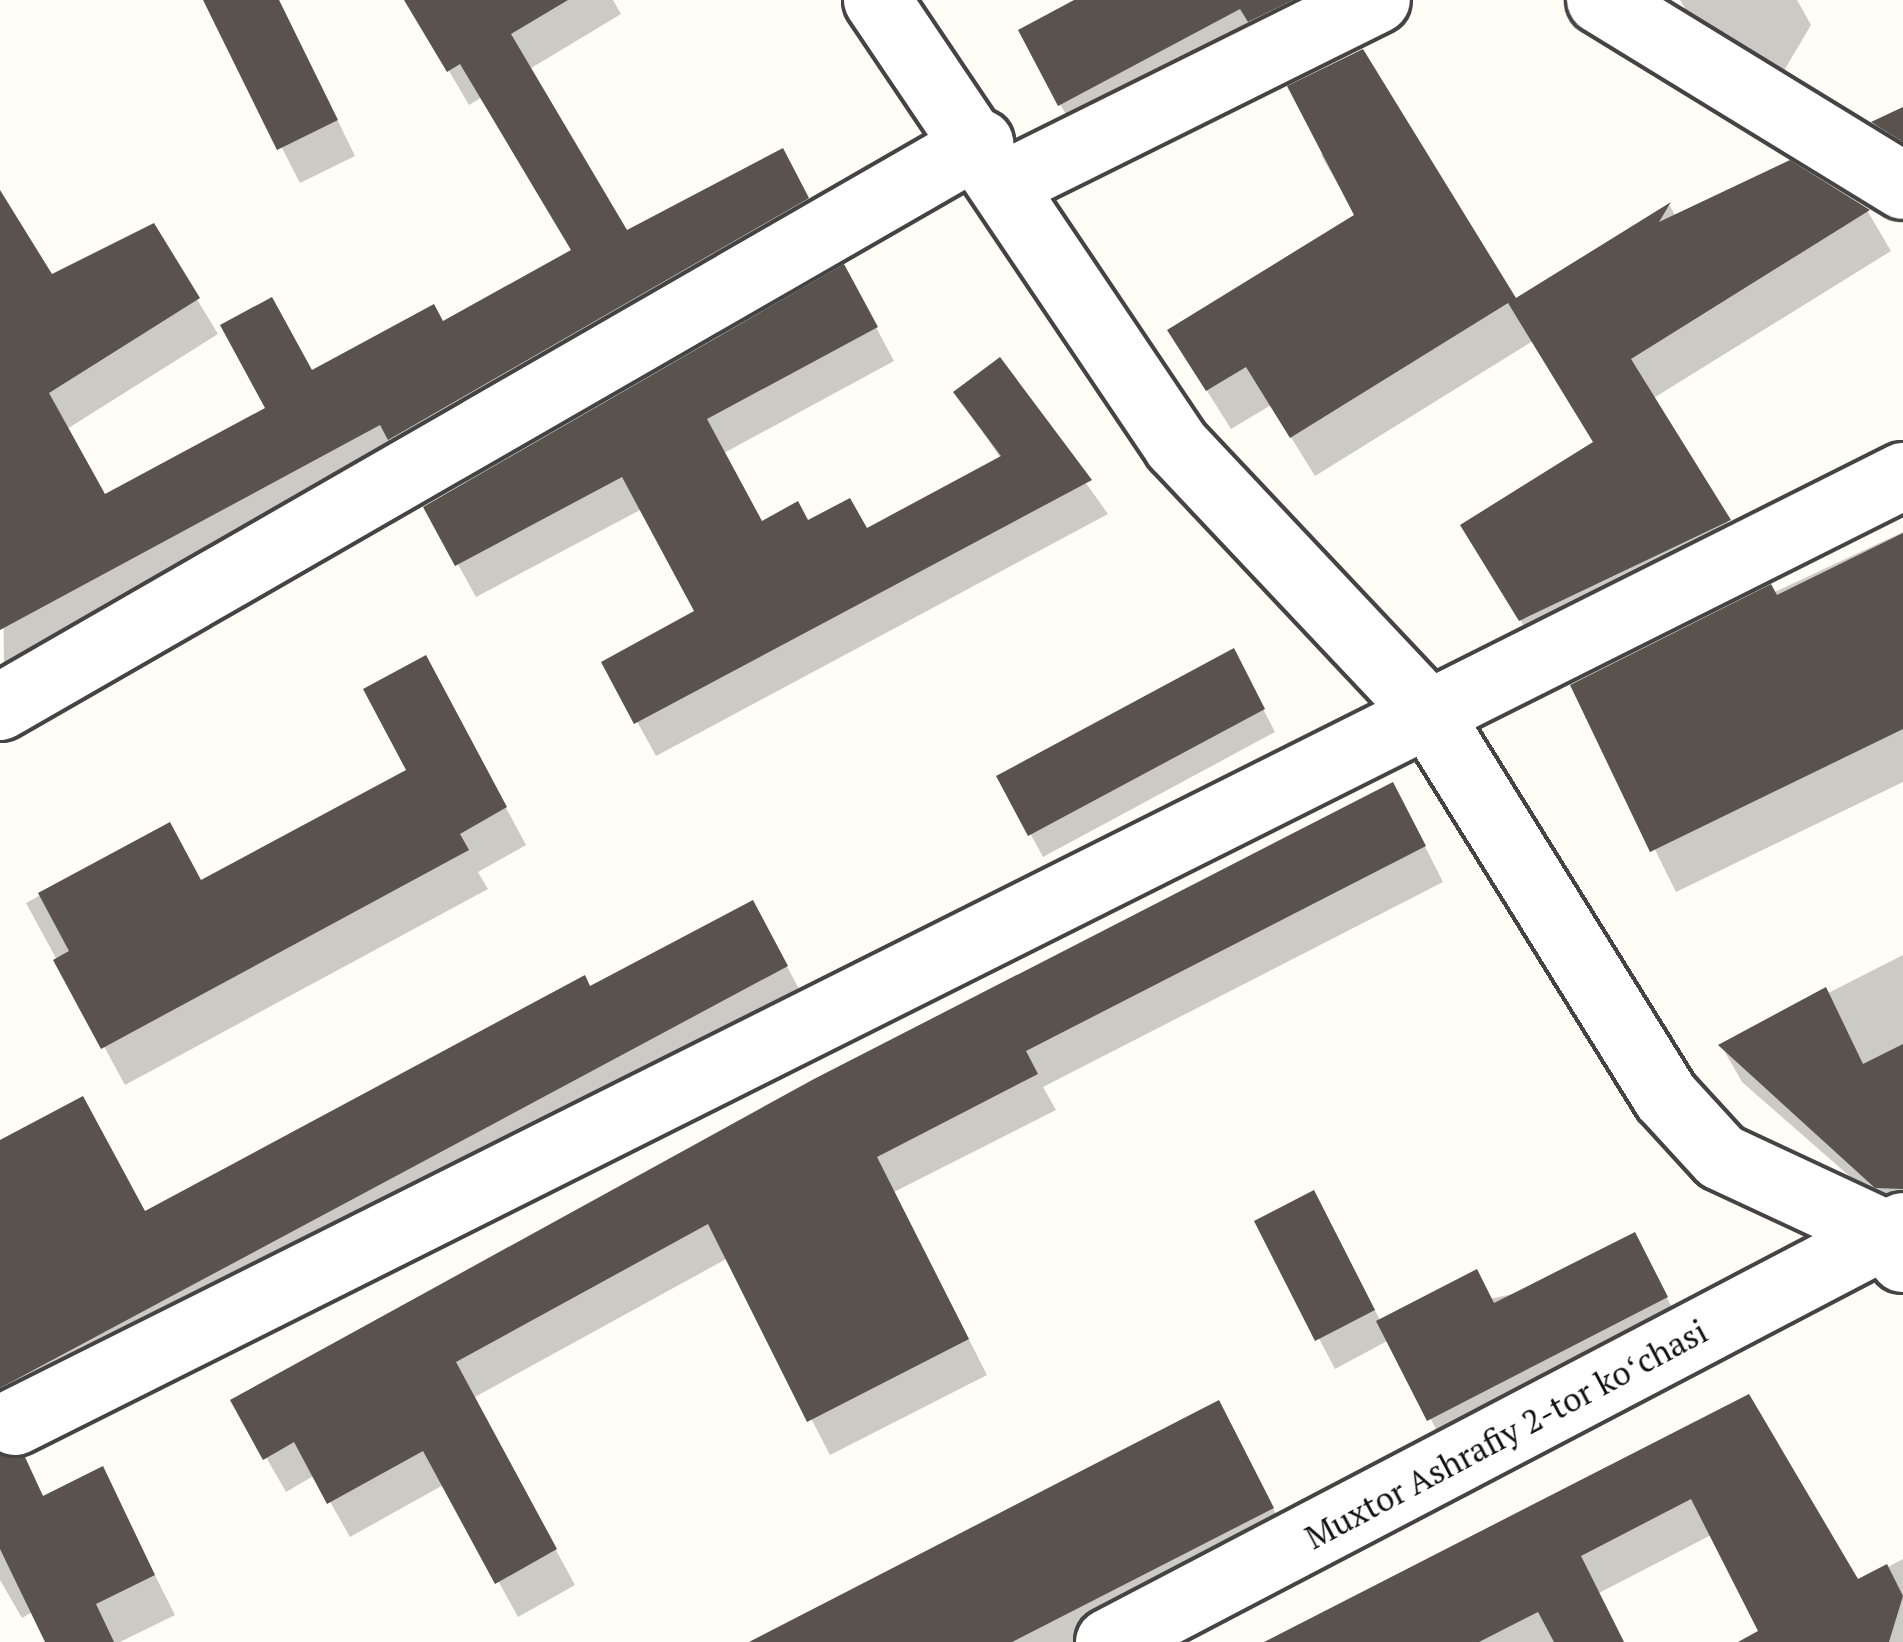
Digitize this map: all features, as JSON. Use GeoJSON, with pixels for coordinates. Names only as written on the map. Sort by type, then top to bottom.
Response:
{"type":"FeatureCollection","features":[{"type":"Feature","properties":{"kind":"street"},"geometry":{"type":"LineString","coordinates":[[877,0],[993,164],[1177,446],[1426,710],[1666,1097],[1721,1156],[1897,1240]]}},
{"type":"Feature","properties":{"kind":"street"},"geometry":{"type":"LineString","coordinates":[[0,706],[993,164],[1376,0]]}},
{"type":"Feature","properties":{"kind":"street"},"geometry":{"type":"LineString","coordinates":[[1600,0],[1903,186]]}},
{"type":"Feature","properties":{"kind":"street"},"geometry":{"type":"LineString","coordinates":[[15,1421],[1426,710],[1903,476]]}},
{"type":"Feature","properties":{"kind":"street","name":"Muxtor Ashrafiy 2-tor koʻchasi"},"geometry":{"type":"LineString","coordinates":[[1109,1642],[1897,1240]]}},
{"type":"Feature","properties":{"kind":"building"},"geometry":{"type":"Polygon","coordinates":[[[203,0],[279,0],[338,120],[277,150],[203,0]]]}},
{"type":"Feature","properties":{"kind":"building"},"geometry":{"type":"Polygon","coordinates":[[[404,0],[568,0],[511,34],[627,230],[783,148],[809,198],[388,440],[380,425],[0,630],[0,190],[52,274],[154,223],[200,298],[49,393],[105,494],[265,408],[220,325],[272,297],[312,370],[434,304],[443,321],[571,250],[460,64],[447,72],[404,0]]]}},
{"type":"Feature","properties":{"kind":"building"},"geometry":{"type":"Polygon","coordinates":[[[1074,0],[1293,0],[1248,22],[1240,9],[1058,106],[1018,30],[1074,0]]]}},
{"type":"Feature","properties":{"kind":"building"},"geometry":{"type":"Polygon","coordinates":[[[1363,49],[1516,298],[1671,202],[1659,222],[1790,160],[1870,210],[1631,359],[1731,520],[1519,621],[1460,525],[1593,442],[1508,303],[1290,438],[1246,367],[1206,391],[1167,330],[1354,215],[1287,86],[1363,49]]]}},
{"type":"Feature","properties":{"kind":"building"},"geometry":{"type":"Polygon","coordinates":[[[1903,107],[1903,142],[1871,122],[1903,107]]]}},
{"type":"Feature","properties":{"kind":"building"},"geometry":{"type":"Polygon","coordinates":[[[844,264],[878,327],[707,419],[762,521],[798,501],[808,520],[850,498],[867,528],[1001,456],[953,392],[1000,357],[1092,480],[634,724],[601,662],[694,611],[622,477],[455,566],[423,507],[844,264]]]}},
{"type":"Feature","properties":{"kind":"building"},"geometry":{"type":"Polygon","coordinates":[[[1903,533],[1903,729],[1650,852],[1570,685],[1771,584],[1777,595],[1903,533]]]}},
{"type":"Feature","properties":{"kind":"building"},"geometry":{"type":"Polygon","coordinates":[[[1234,648],[1265,709],[1028,836],[996,776],[1234,648]]]}},
{"type":"Feature","properties":{"kind":"building"},"geometry":{"type":"Polygon","coordinates":[[[426,655],[507,807],[460,834],[469,850],[101,1049],[53,960],[69,951],[38,893],[170,822],[201,880],[406,770],[363,689],[426,655]]]}},
{"type":"Feature","properties":{"kind":"building"},"geometry":{"type":"Polygon","coordinates":[[[1393,782],[1426,846],[1026,1051],[1038,1074],[877,1157],[969,1339],[807,1422],[708,1224],[456,1362],[557,1549],[495,1584],[423,1451],[327,1504],[294,1442],[263,1460],[230,1400],[814,1079],[1393,782]]]}},
{"type":"Feature","properties":{"kind":"building"},"geometry":{"type":"Polygon","coordinates":[[[753,900],[788,966],[0,1388],[0,1140],[83,1096],[145,1211],[585,975],[590,986],[753,900]]]}},
{"type":"Feature","properties":{"kind":"building"},"geometry":{"type":"Polygon","coordinates":[[[1826,987],[1863,1064],[1903,1044],[1903,1189],[1875,1188],[1718,1045],[1826,987]]]}},
{"type":"Feature","properties":{"kind":"building"},"geometry":{"type":"Polygon","coordinates":[[[1314,1190],[1375,1310],[1315,1341],[1254,1221],[1314,1190]]]}},
{"type":"Feature","properties":{"kind":"building"},"geometry":{"type":"Polygon","coordinates":[[[1635,1232],[1668,1297],[1427,1421],[1376,1321],[1477,1269],[1494,1303],[1635,1232]]]}},
{"type":"Feature","properties":{"kind":"building"},"geometry":{"type":"Polygon","coordinates":[[[1749,1394],[1858,1579],[1887,1564],[1903,1596],[1889,1642],[1738,1642],[1758,1631],[1691,1499],[1581,1556],[1624,1642],[1554,1642],[1538,1612],[1479,1642],[1264,1642],[1749,1394]]]}},
{"type":"Feature","properties":{"kind":"building"},"geometry":{"type":"Polygon","coordinates":[[[1219,1400],[1274,1508],[1012,1642],[749,1642],[1219,1400]]]}},
{"type":"Feature","properties":{"kind":"building"},"geometry":{"type":"Polygon","coordinates":[[[0,1455],[25,1457],[43,1496],[103,1466],[155,1575],[96,1604],[114,1642],[45,1642],[0,1549],[0,1455]]]}}]}
